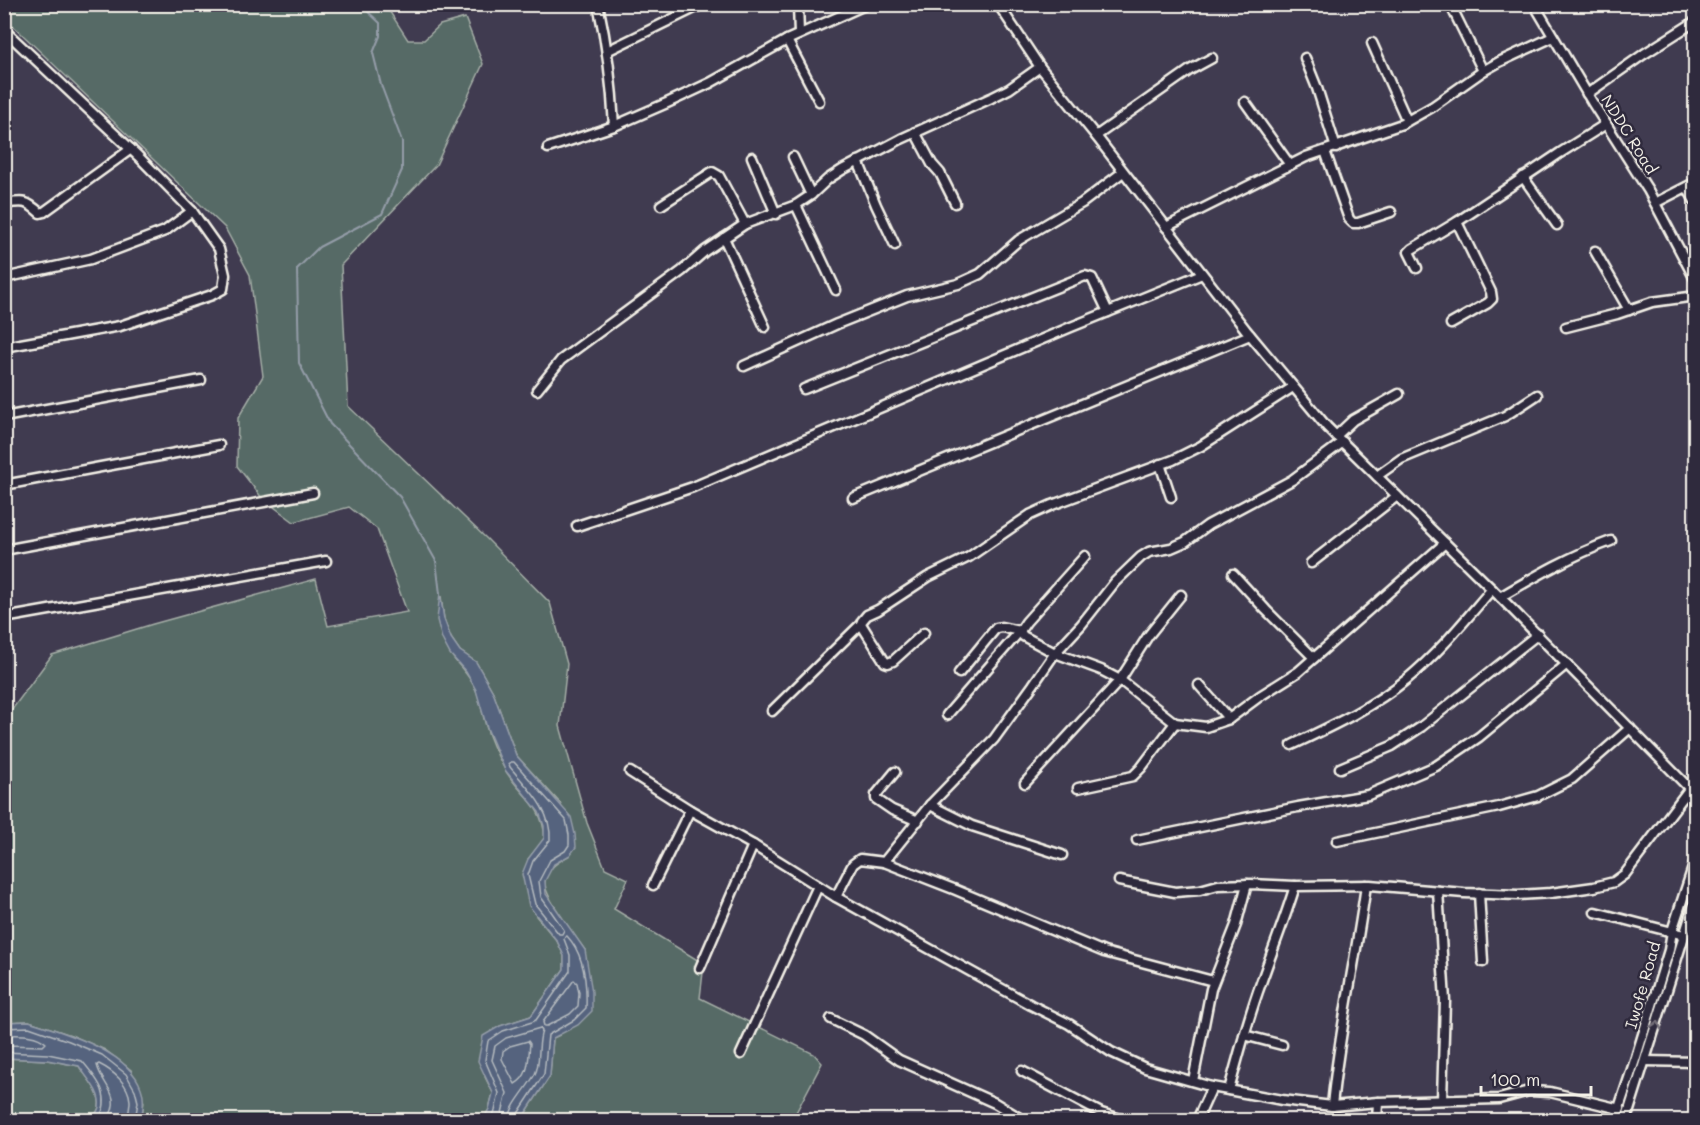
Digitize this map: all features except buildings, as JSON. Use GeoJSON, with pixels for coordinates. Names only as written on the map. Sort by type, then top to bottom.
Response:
{"type":"FeatureCollection","features":[{"type":"Feature","properties":{"kind":"street"},"geometry":{"type":"LineString","coordinates":[[598,4],[613,94],[614,126]]}},
{"type":"Feature","properties":{"kind":"street"},"geometry":{"type":"LineString","coordinates":[[607,51],[703,4]]}},
{"type":"Feature","properties":{"kind":"street"},"geometry":{"type":"LineString","coordinates":[[798,4],[799,34]]}},
{"type":"Feature","properties":{"kind":"street"},"geometry":{"type":"LineString","coordinates":[[548,148],[614,126],[710,83],[787,40],[867,4]]}},
{"type":"Feature","properties":{"kind":"street"},"geometry":{"type":"LineString","coordinates":[[998,4],[1040,67],[1293,387],[1336,435],[1538,634],[1693,792],[1625,874],[1614,882],[1594,887],[1518,895],[1366,885],[1247,884],[1218,885],[1200,890],[1175,892],[1119,881]]}},
{"type":"Feature","properties":{"kind":"street"},"geometry":{"type":"LineString","coordinates":[[1450,4],[1484,71]]}},
{"type":"Feature","properties":{"kind":"street","name":"NDDC Road"},"geometry":{"type":"LineString","coordinates":[[1534,4],[1655,203],[1695,281]]}},
{"type":"Feature","properties":{"kind":"street"},"geometry":{"type":"LineString","coordinates":[[1587,94],[1695,21]]}},
{"type":"Feature","properties":{"kind":"street"},"geometry":{"type":"LineString","coordinates":[[4,347],[120,326],[212,295],[223,289],[225,275],[219,249],[192,211],[131,149],[5,32]]}},
{"type":"Feature","properties":{"kind":"street"},"geometry":{"type":"LineString","coordinates":[[1166,227],[1290,165],[1407,121],[1499,62],[1553,37]]}},
{"type":"Feature","properties":{"kind":"street"},"geometry":{"type":"LineString","coordinates":[[787,40],[819,101]]}},
{"type":"Feature","properties":{"kind":"street"},"geometry":{"type":"LineString","coordinates":[[1372,43],[1407,121]]}},
{"type":"Feature","properties":{"kind":"street"},"geometry":{"type":"LineString","coordinates":[[1096,136],[1190,70],[1212,58]]}},
{"type":"Feature","properties":{"kind":"street"},"geometry":{"type":"LineString","coordinates":[[1305,58],[1336,148]]}},
{"type":"Feature","properties":{"kind":"street"},"geometry":{"type":"LineString","coordinates":[[537,390],[561,360],[745,224],[796,205],[828,179],[858,161],[915,132],[991,98],[1040,67]]}},
{"type":"Feature","properties":{"kind":"street"},"geometry":{"type":"LineString","coordinates":[[1245,102],[1290,165]]}},
{"type":"Feature","properties":{"kind":"street"},"geometry":{"type":"LineString","coordinates":[[1417,268],[1409,252],[1424,240],[1457,222],[1606,124]]}},
{"type":"Feature","properties":{"kind":"street"},"geometry":{"type":"LineString","coordinates":[[915,132],[955,203]]}},
{"type":"Feature","properties":{"kind":"street"},"geometry":{"type":"LineString","coordinates":[[4,204],[24,201],[30,203],[40,213],[44,212],[131,149]]}},
{"type":"Feature","properties":{"kind":"street"},"geometry":{"type":"LineString","coordinates":[[1324,151],[1349,219],[1353,223],[1391,212]]}},
{"type":"Feature","properties":{"kind":"street"},"geometry":{"type":"LineString","coordinates":[[793,156],[811,195]]}},
{"type":"Feature","properties":{"kind":"street"},"geometry":{"type":"LineString","coordinates":[[752,157],[776,214]]}},
{"type":"Feature","properties":{"kind":"street"},"geometry":{"type":"LineString","coordinates":[[858,161],[895,245]]}},
{"type":"Feature","properties":{"kind":"street"},"geometry":{"type":"LineString","coordinates":[[661,205],[712,172],[719,176],[745,224]]}},
{"type":"Feature","properties":{"kind":"street"},"geometry":{"type":"LineString","coordinates":[[744,366],[837,324],[907,296],[958,284],[980,274],[1019,240],[1083,203],[1123,172]]}},
{"type":"Feature","properties":{"kind":"street"},"geometry":{"type":"LineString","coordinates":[[1523,177],[1557,225]]}},
{"type":"Feature","properties":{"kind":"street"},"geometry":{"type":"LineString","coordinates":[[1655,203],[1695,182]]}},
{"type":"Feature","properties":{"kind":"street"},"geometry":{"type":"LineString","coordinates":[[1687,187],[1695,203]]}},
{"type":"Feature","properties":{"kind":"street"},"geometry":{"type":"LineString","coordinates":[[796,205],[836,290]]}},
{"type":"Feature","properties":{"kind":"street"},"geometry":{"type":"LineString","coordinates":[[4,278],[91,259],[165,231],[192,211]]}},
{"type":"Feature","properties":{"kind":"street"},"geometry":{"type":"LineString","coordinates":[[1451,324],[1492,299],[1491,292],[1457,222]]}},
{"type":"Feature","properties":{"kind":"street"},"geometry":{"type":"LineString","coordinates":[[724,238],[765,327]]}},
{"type":"Feature","properties":{"kind":"street"},"geometry":{"type":"LineString","coordinates":[[1595,251],[1629,310]]}},
{"type":"Feature","properties":{"kind":"street"},"geometry":{"type":"LineString","coordinates":[[577,526],[693,487],[1203,274]]}},
{"type":"Feature","properties":{"kind":"street"},"geometry":{"type":"LineString","coordinates":[[804,388],[1085,276],[1092,278],[1108,312]]}},
{"type":"Feature","properties":{"kind":"street"},"geometry":{"type":"LineString","coordinates":[[1566,327],[1652,302],[1695,296]]}},
{"type":"Feature","properties":{"kind":"street"},"geometry":{"type":"LineString","coordinates":[[853,498],[1250,335]]}},
{"type":"Feature","properties":{"kind":"street"},"geometry":{"type":"LineString","coordinates":[[4,417],[201,380]]}},
{"type":"Feature","properties":{"kind":"street"},"geometry":{"type":"LineString","coordinates":[[772,711],[861,624],[867,615],[928,577],[969,557],[1030,515],[1201,446],[1293,387]]}},
{"type":"Feature","properties":{"kind":"street"},"geometry":{"type":"LineString","coordinates":[[1336,435],[1353,420],[1399,394]]}},
{"type":"Feature","properties":{"kind":"street"},"geometry":{"type":"LineString","coordinates":[[1377,476],[1401,459],[1505,416],[1537,395]]}},
{"type":"Feature","properties":{"kind":"street"},"geometry":{"type":"LineString","coordinates":[[884,862],[930,805],[994,739],[1034,685],[1054,653],[1081,626],[1114,582],[1141,557],[1149,552],[1171,548],[1185,542],[1208,525],[1292,480],[1343,442]]}},
{"type":"Feature","properties":{"kind":"street"},"geometry":{"type":"LineString","coordinates":[[4,485],[219,444]]}},
{"type":"Feature","properties":{"kind":"street"},"geometry":{"type":"LineString","coordinates":[[1160,464],[1172,497]]}},
{"type":"Feature","properties":{"kind":"street"},"geometry":{"type":"LineString","coordinates":[[4,550],[313,493]]}},
{"type":"Feature","properties":{"kind":"street"},"geometry":{"type":"LineString","coordinates":[[1311,563],[1397,496]]}},
{"type":"Feature","properties":{"kind":"street"},"geometry":{"type":"LineString","coordinates":[[1500,597],[1546,570],[1593,547],[1611,541]]}},
{"type":"Feature","properties":{"kind":"street"},"geometry":{"type":"LineString","coordinates":[[959,673],[996,628],[1020,631],[1023,636],[1054,653],[1101,670],[1120,680],[1175,723],[1206,727],[1229,719],[1298,672],[1445,543]]}},
{"type":"Feature","properties":{"kind":"street"},"geometry":{"type":"LineString","coordinates":[[947,715],[1085,556]]}},
{"type":"Feature","properties":{"kind":"street"},"geometry":{"type":"LineString","coordinates":[[4,618],[326,561]]}},
{"type":"Feature","properties":{"kind":"street"},"geometry":{"type":"LineString","coordinates":[[1233,574],[1314,658]]}},
{"type":"Feature","properties":{"kind":"street"},"geometry":{"type":"LineString","coordinates":[[1292,745],[1344,720],[1407,679],[1447,640],[1492,589]]}},
{"type":"Feature","properties":{"kind":"street"},"geometry":{"type":"LineString","coordinates":[[1025,783],[1120,680],[1148,636],[1181,595]]}},
{"type":"Feature","properties":{"kind":"street"},"geometry":{"type":"LineString","coordinates":[[861,624],[885,662],[888,663],[924,633]]}},
{"type":"Feature","properties":{"kind":"street"},"geometry":{"type":"LineString","coordinates":[[1340,768],[1392,746],[1421,727],[1538,634]]}},
{"type":"Feature","properties":{"kind":"street"},"geometry":{"type":"LineString","coordinates":[[1137,840],[1376,792],[1436,766],[1479,737],[1567,664]]}},
{"type":"Feature","properties":{"kind":"street"},"geometry":{"type":"LineString","coordinates":[[1199,685],[1229,719]]}},
{"type":"Feature","properties":{"kind":"street"},"geometry":{"type":"LineString","coordinates":[[1078,788],[1132,776],[1141,768],[1175,723]]}},
{"type":"Feature","properties":{"kind":"street"},"geometry":{"type":"LineString","coordinates":[[1337,841],[1499,807],[1538,796],[1572,779],[1630,728]]}},
{"type":"Feature","properties":{"kind":"street"},"geometry":{"type":"LineString","coordinates":[[630,772],[836,897],[1069,1024],[1111,1052],[1145,1068],[1212,1088],[1332,1106],[1378,1102],[1499,1099],[1529,1091],[1550,1092],[1620,1109]]}},
{"type":"Feature","properties":{"kind":"street"},"geometry":{"type":"LineString","coordinates":[[895,772],[876,795],[876,799],[892,810],[918,821]]}},
{"type":"Feature","properties":{"kind":"street"},"geometry":{"type":"LineString","coordinates":[[930,805],[972,826],[1062,855]]}},
{"type":"Feature","properties":{"kind":"street"},"geometry":{"type":"LineString","coordinates":[[653,885],[690,810]]}},
{"type":"Feature","properties":{"kind":"street"},"geometry":{"type":"LineString","coordinates":[[700,968],[753,845]]}},
{"type":"Feature","properties":{"kind":"street"},"geometry":{"type":"LineString","coordinates":[[836,897],[854,864],[860,858],[884,862],[1104,952],[1213,981]]}},
{"type":"Feature","properties":{"kind":"street","name":"Iwofe Road"},"geometry":{"type":"LineString","coordinates":[[1616,1120],[1695,858]]}},
{"type":"Feature","properties":{"kind":"street"},"geometry":{"type":"LineString","coordinates":[[1193,1081],[1213,981],[1236,925],[1247,884]]}},
{"type":"Feature","properties":{"kind":"street"},"geometry":{"type":"LineString","coordinates":[[1332,1106],[1337,1057],[1366,885]]}},
{"type":"Feature","properties":{"kind":"street"},"geometry":{"type":"LineString","coordinates":[[741,1054],[818,886]]}},
{"type":"Feature","properties":{"kind":"street"},"geometry":{"type":"LineString","coordinates":[[1229,1090],[1261,982],[1295,886]]}},
{"type":"Feature","properties":{"kind":"street"},"geometry":{"type":"LineString","coordinates":[[1438,891],[1445,1001],[1442,1100]]}},
{"type":"Feature","properties":{"kind":"street"},"geometry":{"type":"LineString","coordinates":[[1479,893],[1483,962]]}},
{"type":"Feature","properties":{"kind":"street","name":"Iwofe Road"},"geometry":{"type":"LineString","coordinates":[[1626,1120],[1695,898]]}},
{"type":"Feature","properties":{"kind":"street"},"geometry":{"type":"LineString","coordinates":[[1595,912],[1684,935]]}},
{"type":"Feature","properties":{"kind":"street"},"geometry":{"type":"LineString","coordinates":[[831,1019],[864,1035],[899,1060],[995,1103],[1018,1119]]}},
{"type":"Feature","properties":{"kind":"street"},"geometry":{"type":"LineString","coordinates":[[1244,1035],[1282,1045]]}},
{"type":"Feature","properties":{"kind":"street"},"geometry":{"type":"LineString","coordinates":[[1645,1061],[1695,1062]]}},
{"type":"Feature","properties":{"kind":"street"},"geometry":{"type":"LineString","coordinates":[[1022,1071],[1101,1113],[1124,1120]]}},
{"type":"Feature","properties":{"kind":"street"},"geometry":{"type":"LineString","coordinates":[[1197,1120],[1212,1088]]}},
{"type":"Feature","properties":{"kind":"street"},"geometry":{"type":"LineString","coordinates":[[1377,1120],[1378,1102]]}},
{"type":"Feature","properties":{"kind":"green space"},"geometry":{"type":"Polygon","coordinates":[[[4,5],[371,5],[390,12],[408,40],[424,40],[440,25],[465,18],[483,64],[436,165],[341,265],[348,406],[487,539],[550,603],[567,664],[560,726],[587,823],[605,868],[628,879],[614,909],[704,964],[700,998],[814,1054],[822,1063],[792,1120],[521,1120],[550,1076],[553,1038],[560,1035],[585,950],[554,906],[545,882],[551,869],[570,855],[561,804],[516,755],[493,692],[476,662],[460,651],[451,638],[444,619],[441,596],[438,618],[446,646],[473,685],[490,737],[504,768],[535,807],[543,826],[545,838],[528,859],[536,916],[557,941],[564,956],[564,969],[531,1016],[500,1026],[485,1077],[493,1093],[489,1109],[483,1120],[141,1120],[144,1102],[131,1070],[105,1050],[71,1035],[29,1021],[5,1022],[5,719],[52,655],[153,624],[316,579],[328,626],[407,612],[377,529],[349,507],[294,522],[262,498],[237,466],[238,418],[263,376],[250,275],[225,228],[5,18],[4,5]]]}},
{"type":"Feature","properties":{"kind":"green space"},"geometry":{"type":"Polygon","coordinates":[[[5,1058],[47,1060],[79,1066],[98,1096],[97,1112],[91,1120],[5,1120],[5,1058]]]}},
{"type":"Feature","properties":{"kind":"water"},"geometry":{"type":"Polygon","coordinates":[[[440,593],[444,619],[451,638],[460,651],[476,662],[493,692],[516,755],[571,817],[575,834],[576,847],[570,855],[554,864],[545,881],[546,894],[585,950],[592,992],[592,1011],[578,1025],[553,1038],[550,1076],[521,1120],[483,1120],[489,1109],[493,1093],[478,1061],[483,1036],[500,1026],[531,1016],[564,969],[564,956],[557,941],[529,906],[522,874],[528,859],[544,838],[544,826],[539,812],[505,770],[487,728],[476,690],[442,639],[437,620],[440,593]]]}},
{"type":"Feature","properties":{"kind":"water"},"geometry":{"type":"Polygon","coordinates":[[[29,1021],[76,1037],[109,1053],[123,1063],[134,1075],[141,1088],[143,1108],[141,1120],[91,1120],[98,1109],[98,1096],[79,1066],[47,1060],[5,1058],[5,1022],[29,1021]]]}},
{"type":"Feature","properties":{"kind":"waterway"},"geometry":{"type":"LineString","coordinates":[[353,4],[364,8],[380,23],[380,36],[373,53],[381,85],[402,141],[402,170],[382,214],[319,247],[297,269],[299,363],[330,424],[400,497],[436,561],[440,594]]}}]}
